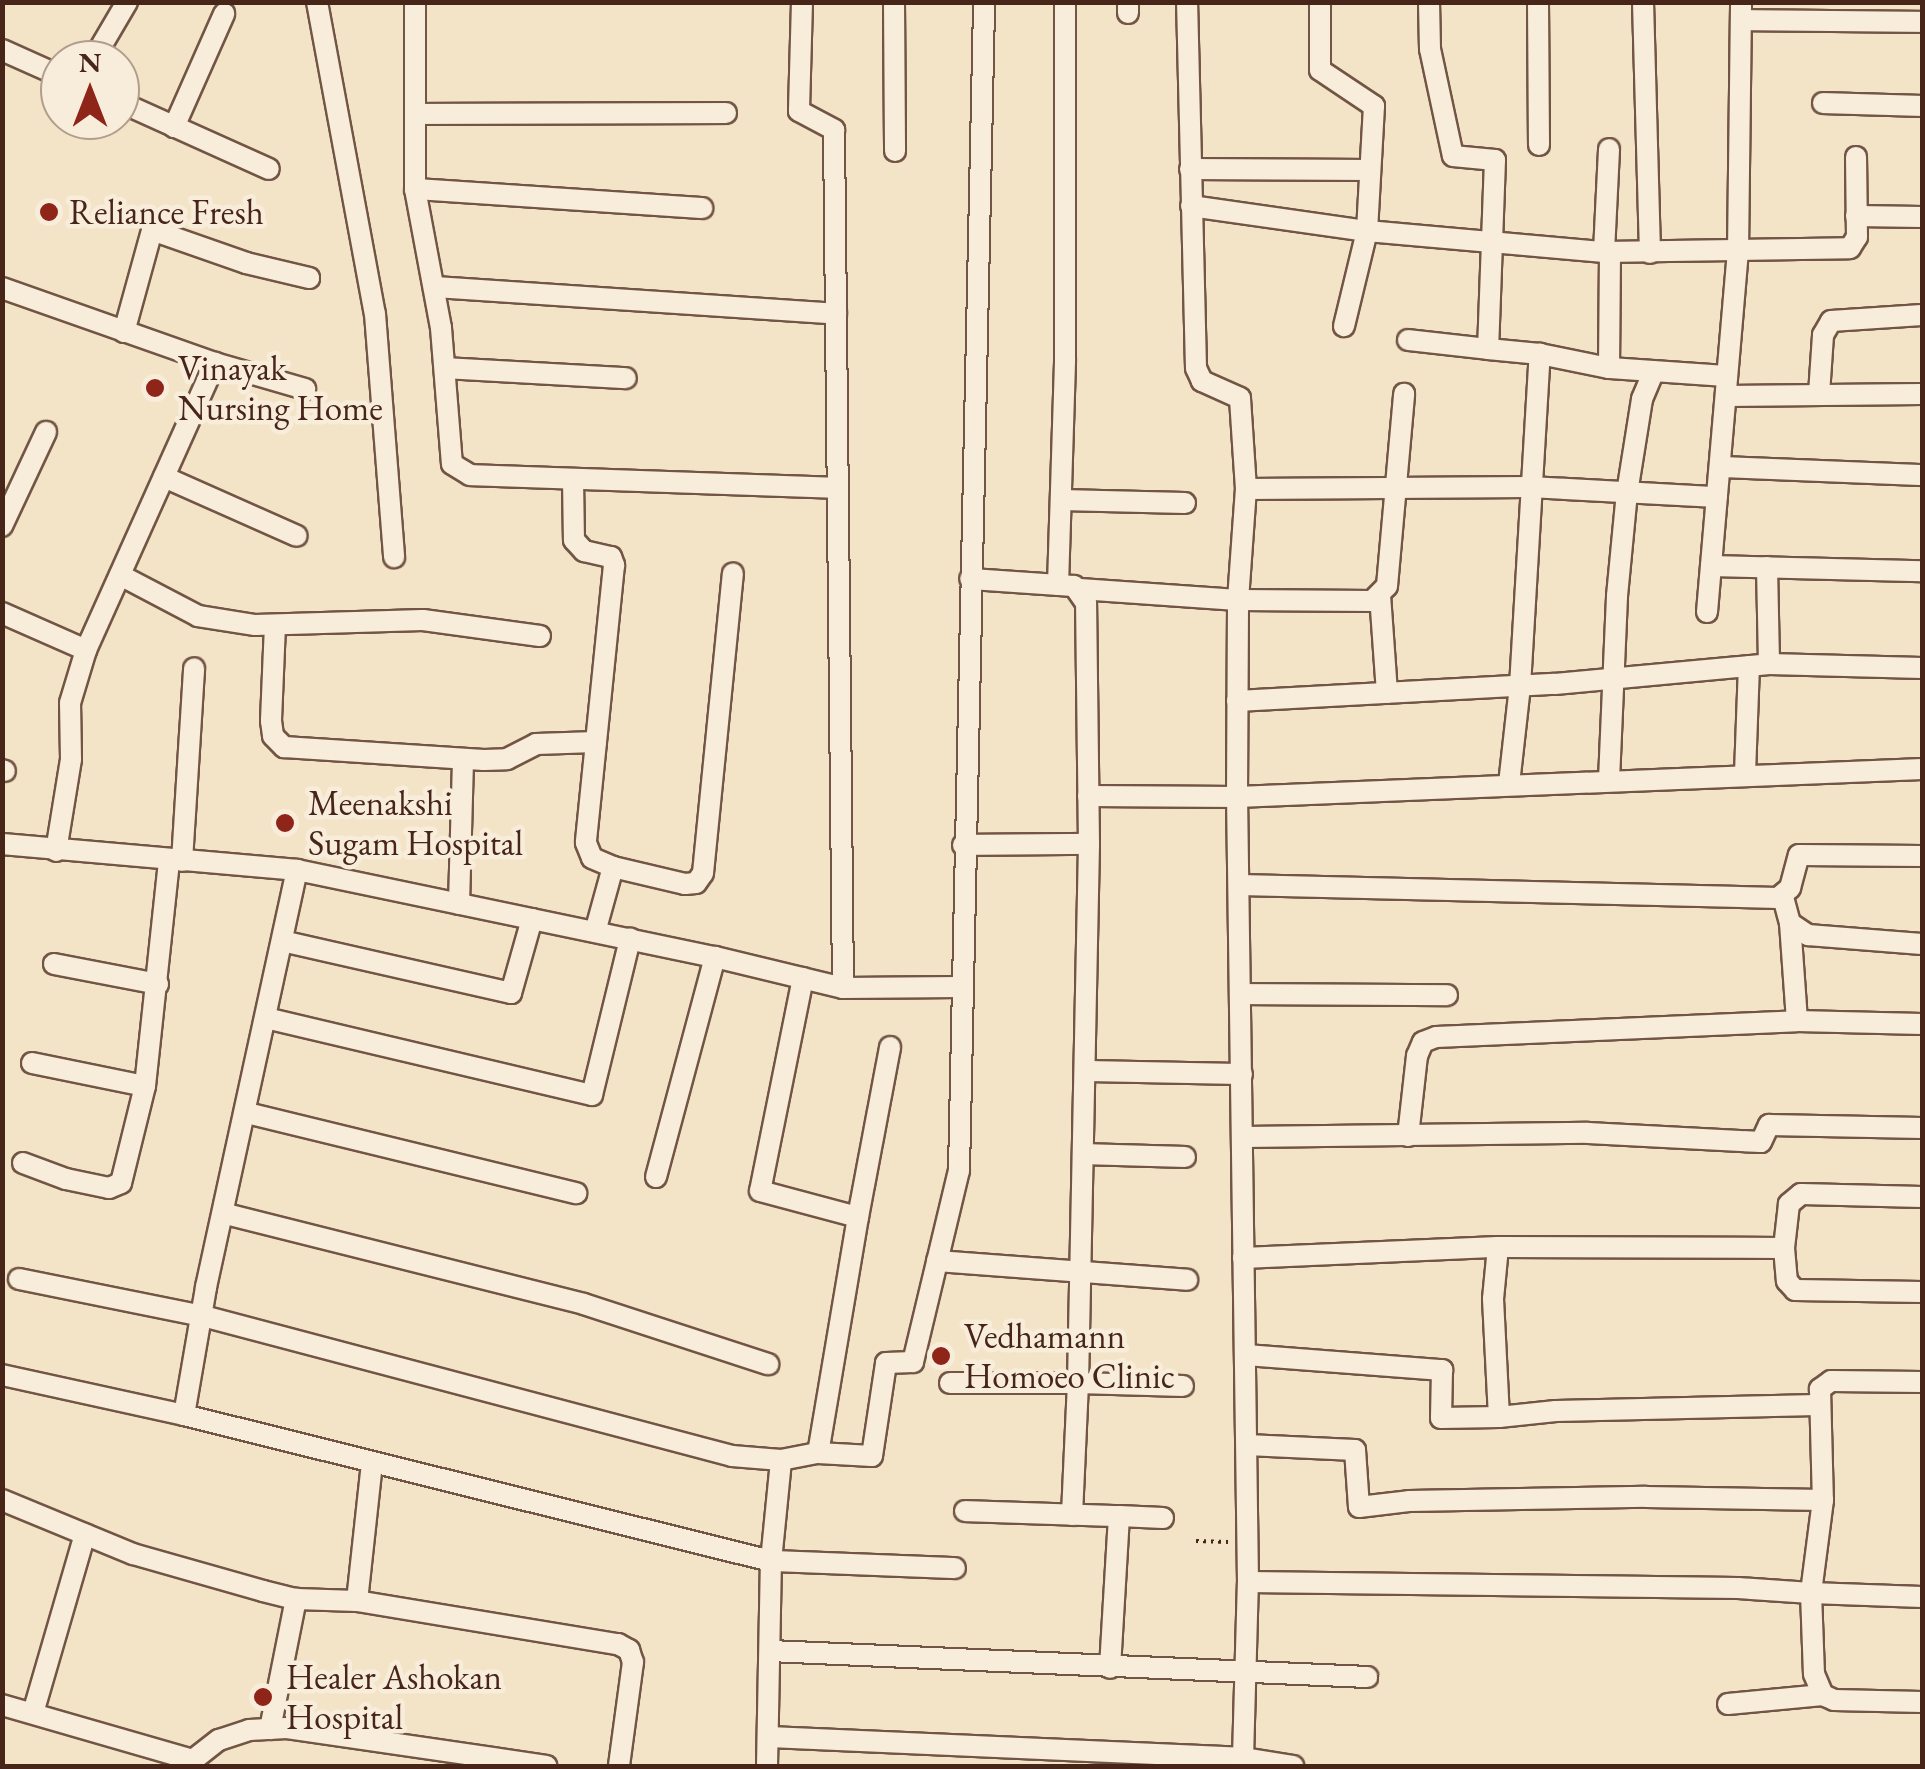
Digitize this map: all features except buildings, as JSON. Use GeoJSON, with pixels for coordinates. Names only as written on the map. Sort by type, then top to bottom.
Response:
{"type":"FeatureCollection","features":[{"type":"Feature","properties":{"kind":"street"},"geometry":{"type":"LineString","coordinates":[[105,40],[127,2]]}},
{"type":"Feature","properties":{"kind":"street"},"geometry":{"type":"LineString","coordinates":[[317,2],[375,314],[394,557]]}},
{"type":"Feature","properties":{"kind":"street"},"geometry":{"type":"LineString","coordinates":[[416,2],[416,189],[446,368],[449,453],[460,471],[573,480],[838,488]]}},
{"type":"Feature","properties":{"kind":"street"},"geometry":{"type":"LineString","coordinates":[[802,2],[799,111],[834,130],[843,988]]}},
{"type":"Feature","properties":{"kind":"street"},"geometry":{"type":"LineString","coordinates":[[894,2],[895,151]]}},
{"type":"Feature","properties":{"kind":"street"},"geometry":{"type":"LineString","coordinates":[[18,1279],[203,1316],[738,1457],[781,1460],[818,1453],[872,1456],[886,1363],[912,1362],[960,1171],[960,987],[984,2]]}},
{"type":"Feature","properties":{"kind":"street"},"geometry":{"type":"LineString","coordinates":[[1058,585],[1062,500],[1064,2]]}},
{"type":"Feature","properties":{"kind":"street"},"geometry":{"type":"LineString","coordinates":[[1188,2],[1196,368],[1202,381],[1240,398],[1246,489],[1238,600],[1237,797],[1248,1543],[1243,1758]]}},
{"type":"Feature","properties":{"kind":"street"},"geometry":{"type":"LineString","coordinates":[[1320,2],[1320,70],[1374,106],[1367,231],[1344,326]]}},
{"type":"Feature","properties":{"kind":"street"},"geometry":{"type":"LineString","coordinates":[[1429,2],[1430,49],[1453,156],[1494,160],[1488,349]]}},
{"type":"Feature","properties":{"kind":"street"},"geometry":{"type":"LineString","coordinates":[[1538,2],[1539,145]]}},
{"type":"Feature","properties":{"kind":"street"},"geometry":{"type":"LineString","coordinates":[[1643,2],[1650,253]]}},
{"type":"Feature","properties":{"kind":"street"},"geometry":{"type":"LineString","coordinates":[[1707,612],[1738,252],[1741,12],[1922,22]]}},
{"type":"Feature","properties":{"kind":"street"},"geometry":{"type":"LineString","coordinates":[[174,127],[224,14]]}},
{"type":"Feature","properties":{"kind":"street"},"geometry":{"type":"LineString","coordinates":[[2,50],[40,67]]}},
{"type":"Feature","properties":{"kind":"street"},"geometry":{"type":"LineString","coordinates":[[1823,103],[1922,106]]}},
{"type":"Feature","properties":{"kind":"street"},"geometry":{"type":"LineString","coordinates":[[140,111],[269,169]]}},
{"type":"Feature","properties":{"kind":"street"},"geometry":{"type":"LineString","coordinates":[[416,114],[726,113]]}},
{"type":"Feature","properties":{"kind":"street"},"geometry":{"type":"LineString","coordinates":[[1608,368],[1609,149]]}},
{"type":"Feature","properties":{"kind":"street"},"geometry":{"type":"LineString","coordinates":[[1191,206],[1367,231],[1607,252],[1850,248],[1856,242],[1856,158]]}},
{"type":"Feature","properties":{"kind":"street"},"geometry":{"type":"LineString","coordinates":[[1190,169],[1370,170]]}},
{"type":"Feature","properties":{"kind":"street"},"geometry":{"type":"LineString","coordinates":[[416,189],[702,208]]}},
{"type":"Feature","properties":{"kind":"street"},"geometry":{"type":"LineString","coordinates":[[1856,216],[1922,217]]}},
{"type":"Feature","properties":{"kind":"street"},"geometry":{"type":"LineString","coordinates":[[124,332],[152,230],[246,263],[308,278]]}},
{"type":"Feature","properties":{"kind":"street"},"geometry":{"type":"LineString","coordinates":[[434,287],[836,314]]}},
{"type":"Feature","properties":{"kind":"street"},"geometry":{"type":"LineString","coordinates":[[2,288],[215,363],[305,389]]}},
{"type":"Feature","properties":{"kind":"street"},"geometry":{"type":"LineString","coordinates":[[1819,394],[1823,335],[1831,321],[1922,315]]}},
{"type":"Feature","properties":{"kind":"street"},"geometry":{"type":"LineString","coordinates":[[1408,340],[1540,354],[1726,386],[1819,394],[1922,394]]}},
{"type":"Feature","properties":{"kind":"street"},"geometry":{"type":"LineString","coordinates":[[1509,784],[1520,686],[1540,354]]}},
{"type":"Feature","properties":{"kind":"street"},"geometry":{"type":"LineString","coordinates":[[56,850],[70,759],[70,703],[86,650],[215,363]]}},
{"type":"Feature","properties":{"kind":"street"},"geometry":{"type":"LineString","coordinates":[[446,368],[626,378]]}},
{"type":"Feature","properties":{"kind":"street"},"geometry":{"type":"LineString","coordinates":[[1609,780],[1628,492],[1642,399],[1654,371]]}},
{"type":"Feature","properties":{"kind":"street"},"geometry":{"type":"LineString","coordinates":[[970,579],[1080,590],[1359,604],[1380,595],[1387,586],[1404,394]]}},
{"type":"Feature","properties":{"kind":"street"},"geometry":{"type":"LineString","coordinates":[[2,526],[46,432]]}},
{"type":"Feature","properties":{"kind":"street"},"geometry":{"type":"LineString","coordinates":[[1720,467],[1922,476]]}},
{"type":"Feature","properties":{"kind":"street"},"geometry":{"type":"LineString","coordinates":[[164,477],[297,536]]}},
{"type":"Feature","properties":{"kind":"street"},"geometry":{"type":"LineString","coordinates":[[573,480],[574,540],[584,551],[607,554],[614,565],[587,852],[613,867],[685,884],[700,880],[733,574]]}},
{"type":"Feature","properties":{"kind":"street"},"geometry":{"type":"LineString","coordinates":[[1246,489],[1530,487],[1717,497]]}},
{"type":"Feature","properties":{"kind":"street"},"geometry":{"type":"LineString","coordinates":[[1062,500],[1186,503]]}},
{"type":"Feature","properties":{"kind":"street"},"geometry":{"type":"LineString","coordinates":[[1711,566],[1922,571]]}},
{"type":"Feature","properties":{"kind":"street"},"geometry":{"type":"LineString","coordinates":[[1745,774],[1767,567]]}},
{"type":"Feature","properties":{"kind":"street"},"geometry":{"type":"LineString","coordinates":[[120,575],[198,616],[275,625],[424,620],[540,636]]}},
{"type":"Feature","properties":{"kind":"street"},"geometry":{"type":"LineString","coordinates":[[1072,1515],[1089,844],[1086,603],[1080,590]]}},
{"type":"Feature","properties":{"kind":"street"},"geometry":{"type":"LineString","coordinates":[[1380,595],[1387,693]]}},
{"type":"Feature","properties":{"kind":"street"},"geometry":{"type":"LineString","coordinates":[[2,613],[86,650]]}},
{"type":"Feature","properties":{"kind":"street"},"geometry":{"type":"LineString","coordinates":[[275,625],[271,721],[277,742],[299,751],[507,758],[536,744],[596,742]]}},
{"type":"Feature","properties":{"kind":"street"},"geometry":{"type":"LineString","coordinates":[[1238,702],[1520,686],[1758,665],[1922,668]]}},
{"type":"Feature","properties":{"kind":"street"},"geometry":{"type":"LineString","coordinates":[[23,1163],[66,1179],[109,1188],[121,1184],[145,1086],[176,861],[194,668]]}},
{"type":"Feature","properties":{"kind":"street"},"geometry":{"type":"LineString","coordinates":[[459,904],[463,759]]}},
{"type":"Feature","properties":{"kind":"street"},"geometry":{"type":"LineString","coordinates":[[1088,796],[1237,797],[1922,770]]}},
{"type":"Feature","properties":{"kind":"street"},"geometry":{"type":"LineString","coordinates":[[2,844],[297,870],[715,956],[843,988],[960,987]]}},
{"type":"Feature","properties":{"kind":"street"},"geometry":{"type":"LineString","coordinates":[[963,844],[1089,844]]}},
{"type":"Feature","properties":{"kind":"street"},"geometry":{"type":"LineString","coordinates":[[1797,1021],[1790,923],[1783,897],[1798,855],[1922,856]]}},
{"type":"Feature","properties":{"kind":"street"},"geometry":{"type":"LineString","coordinates":[[595,932],[613,867]]}},
{"type":"Feature","properties":{"kind":"street"},"geometry":{"type":"LineString","coordinates":[[184,1414],[208,1281],[226,1214],[297,870]]}},
{"type":"Feature","properties":{"kind":"street"},"geometry":{"type":"LineString","coordinates":[[1240,886],[1783,897]]}},
{"type":"Feature","properties":{"kind":"street"},"geometry":{"type":"LineString","coordinates":[[282,941],[511,992],[532,919]]}},
{"type":"Feature","properties":{"kind":"street"},"geometry":{"type":"LineString","coordinates":[[1790,923],[1818,937],[1922,944]]}},
{"type":"Feature","properties":{"kind":"street"},"geometry":{"type":"LineString","coordinates":[[266,1018],[592,1096],[630,939]]}},
{"type":"Feature","properties":{"kind":"street"},"geometry":{"type":"LineString","coordinates":[[656,1177],[715,956]]}},
{"type":"Feature","properties":{"kind":"street"},"geometry":{"type":"LineString","coordinates":[[54,964],[158,984]]}},
{"type":"Feature","properties":{"kind":"street"},"geometry":{"type":"LineString","coordinates":[[803,978],[760,1190],[858,1217]]}},
{"type":"Feature","properties":{"kind":"street"},"geometry":{"type":"LineString","coordinates":[[1241,994],[1447,994]]}},
{"type":"Feature","properties":{"kind":"street"},"geometry":{"type":"LineString","coordinates":[[1408,1136],[1417,1056],[1423,1042],[1436,1036],[1797,1021],[1922,1024]]}},
{"type":"Feature","properties":{"kind":"street"},"geometry":{"type":"LineString","coordinates":[[818,1453],[890,1047]]}},
{"type":"Feature","properties":{"kind":"street"},"geometry":{"type":"LineString","coordinates":[[32,1062],[145,1086]]}},
{"type":"Feature","properties":{"kind":"street"},"geometry":{"type":"LineString","coordinates":[[1085,1072],[1242,1074]]}},
{"type":"Feature","properties":{"kind":"street"},"geometry":{"type":"LineString","coordinates":[[247,1113],[576,1193]]}},
{"type":"Feature","properties":{"kind":"street"},"geometry":{"type":"LineString","coordinates":[[1244,1137],[1588,1133],[1761,1142],[1769,1125],[1922,1128]]}},
{"type":"Feature","properties":{"kind":"street"},"geometry":{"type":"LineString","coordinates":[[1083,1154],[1185,1157]]}},
{"type":"Feature","properties":{"kind":"street"},"geometry":{"type":"LineString","coordinates":[[1922,1197],[1801,1194],[1790,1204],[1784,1248],[1787,1282],[1795,1290],[1922,1292]]}},
{"type":"Feature","properties":{"kind":"street"},"geometry":{"type":"LineString","coordinates":[[226,1214],[584,1304],[768,1364]]}},
{"type":"Feature","properties":{"kind":"street"},"geometry":{"type":"LineString","coordinates":[[1244,1258],[1498,1246],[1784,1248]]}},
{"type":"Feature","properties":{"kind":"street"},"geometry":{"type":"LineString","coordinates":[[1498,1246],[1493,1299],[1499,1417]]}},
{"type":"Feature","properties":{"kind":"street"},"geometry":{"type":"LineString","coordinates":[[937,1261],[1080,1275],[1187,1280]]}},
{"type":"Feature","properties":{"kind":"street"},"geometry":{"type":"LineString","coordinates":[[1246,1355],[1442,1370],[1441,1418],[1556,1411],[1818,1406]]}},
{"type":"Feature","properties":{"kind":"street"},"geometry":{"type":"LineString","coordinates":[[2,1374],[184,1414],[372,1464],[737,1549],[772,1561],[955,1568]]}},
{"type":"Feature","properties":{"kind":"street"},"geometry":{"type":"LineString","coordinates":[[1824,1696],[1814,1674],[1811,1592],[1824,1500],[1820,1389],[1831,1381],[1922,1382]]}},
{"type":"Feature","properties":{"kind":"street"},"geometry":{"type":"LineString","coordinates":[[950,1383],[1183,1386]]}},
{"type":"Feature","properties":{"kind":"street"},"geometry":{"type":"LineString","coordinates":[[1247,1445],[1355,1450],[1359,1506],[1409,1501],[1646,1497],[1824,1500]]}},
{"type":"Feature","properties":{"kind":"street"},"geometry":{"type":"LineString","coordinates":[[768,1766],[772,1561],[781,1460]]}},
{"type":"Feature","properties":{"kind":"street"},"geometry":{"type":"LineString","coordinates":[[357,1601],[372,1464]]}},
{"type":"Feature","properties":{"kind":"street"},"geometry":{"type":"LineString","coordinates":[[2,1500],[133,1554],[296,1598],[357,1601],[605,1640],[628,1650],[633,1662],[620,1766]]}},
{"type":"Feature","properties":{"kind":"street"},"geometry":{"type":"LineString","coordinates":[[965,1511],[1164,1518]]}},
{"type":"Feature","properties":{"kind":"street"},"geometry":{"type":"LineString","coordinates":[[1110,1668],[1119,1516]]}},
{"type":"Feature","properties":{"kind":"street"},"geometry":{"type":"LineString","coordinates":[[33,1713],[85,1534]]}},
{"type":"Feature","properties":{"kind":"street"},"geometry":{"type":"LineString","coordinates":[[1248,1582],[1738,1588],[1922,1596]]}},
{"type":"Feature","properties":{"kind":"street"},"geometry":{"type":"LineString","coordinates":[[270,1729],[296,1598]]}},
{"type":"Feature","properties":{"kind":"street"},"geometry":{"type":"LineString","coordinates":[[770,1651],[1246,1675],[1367,1677]]}},
{"type":"Feature","properties":{"kind":"street"},"geometry":{"type":"LineString","coordinates":[[1728,1704],[1824,1696],[1834,1700],[1922,1702]]}},
{"type":"Feature","properties":{"kind":"street"},"geometry":{"type":"LineString","coordinates":[[2,1705],[194,1763],[219,1740],[287,1728],[424,1759],[546,1766]]}},
{"type":"Feature","properties":{"kind":"street"},"geometry":{"type":"LineString","coordinates":[[768,1737],[1243,1758],[1293,1766]]}},
{"type":"Feature","properties":{"kind":"path"},"geometry":{"type":"LineString","coordinates":[[1196,1541],[1248,1543]]}},
{"type":"Feature","properties":{"kind":"place","name":"Reliance Fresh"},"geometry":{"type":"Point","coordinates":[49,212]}},
{"type":"Feature","properties":{"kind":"place","name":"Vinayak Nursing Home"},"geometry":{"type":"Point","coordinates":[155,388]}},
{"type":"Feature","properties":{"kind":"place","name":"Meenakshi Sugam Hospital"},"geometry":{"type":"Point","coordinates":[285,823]}},
{"type":"Feature","properties":{"kind":"place","name":"Vedhamann Homoeo Clinic"},"geometry":{"type":"Point","coordinates":[941,1356]}},
{"type":"Feature","properties":{"kind":"place","name":"Healer Ashokan Hospital"},"geometry":{"type":"Point","coordinates":[263,1697]}}]}
